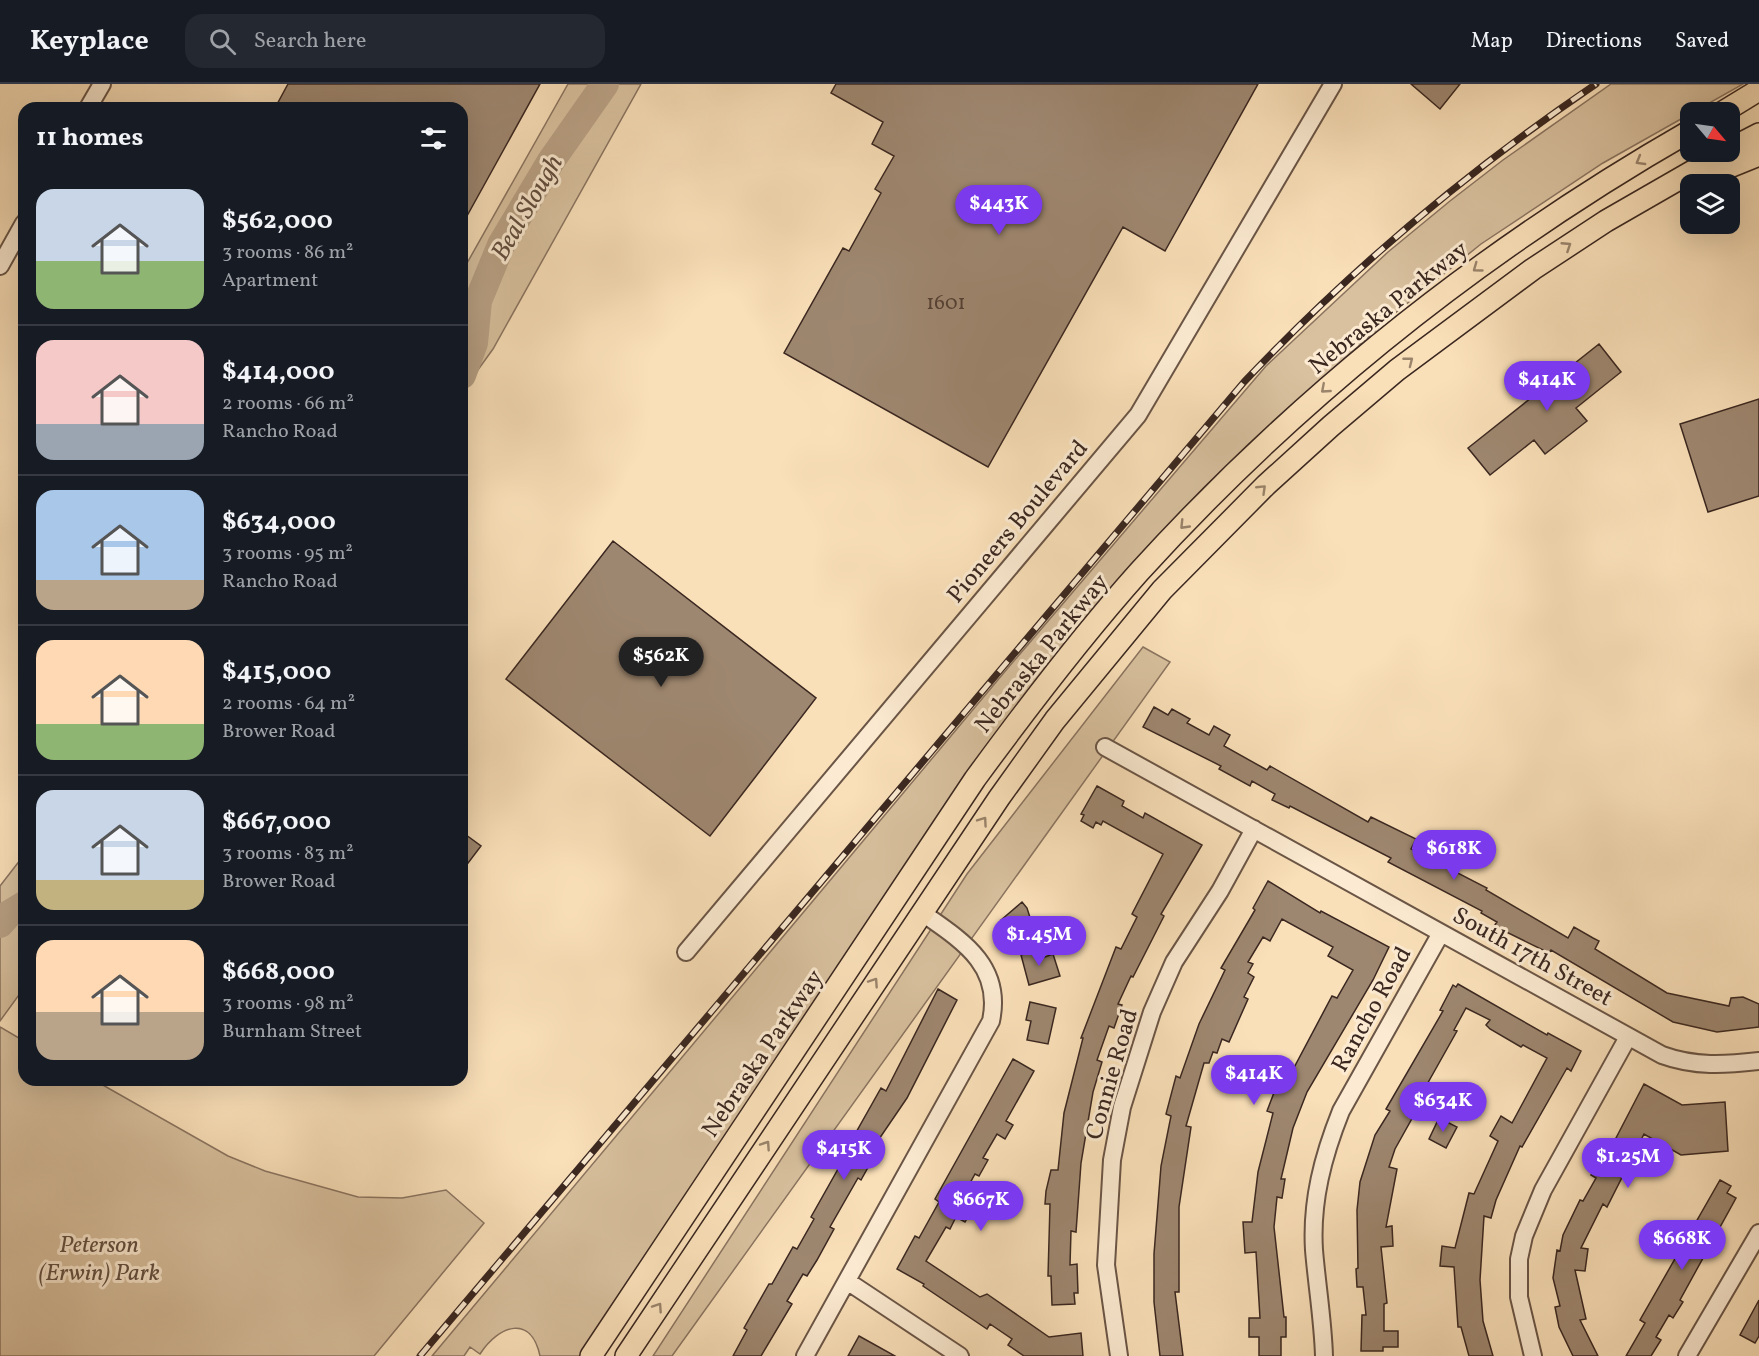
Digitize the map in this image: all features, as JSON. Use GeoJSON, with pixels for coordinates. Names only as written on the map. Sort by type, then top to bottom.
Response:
{"type":"FeatureCollection","features":[{"type":"Feature","properties":{"kind":"main road"},"geometry":{"type":"LineString","coordinates":[[1739,102],[1759,90]]}},
{"type":"Feature","properties":{"kind":"main road"},"geometry":{"type":"LineString","coordinates":[[1740,107],[1759,99]]}},
{"type":"Feature","properties":{"kind":"main road"},"geometry":{"type":"LineString","coordinates":[[1740,144],[1759,134]]}},
{"type":"Feature","properties":{"kind":"main road","name":"Nebraska Parkway"},"geometry":{"type":"LineString","coordinates":[[591,1356],[975,779],[1059,667],[1139,572],[1261,449],[1392,332],[1530,230],[1633,164],[1680,138]]}},
{"type":"Feature","properties":{"kind":"main road"},"geometry":{"type":"LineString","coordinates":[[1629,208],[1759,155]]}},
{"type":"Feature","properties":{"kind":"main road"},"geometry":{"type":"LineString","coordinates":[[626,1356],[921,912],[1043,737],[1162,590],[1266,485],[1397,370],[1533,268],[1708,162]]}},
{"type":"Feature","properties":{"kind":"street"},"geometry":{"type":"LineString","coordinates":[[92,102],[102,84]]}},
{"type":"Feature","properties":{"kind":"street","name":"Pioneers Boulevard"},"geometry":{"type":"LineString","coordinates":[[686,952],[1138,415],[1333,84]]}},
{"type":"Feature","properties":{"kind":"street"},"geometry":{"type":"LineString","coordinates":[[0,266],[18,234]]}},
{"type":"Feature","properties":{"kind":"street","name":"South 17th Street"},"geometry":{"type":"LineString","coordinates":[[1106,747],[1662,1055],[1686,1062],[1722,1065],[1759,1061]]}},
{"type":"Feature","properties":{"kind":"street","name":"Connie Road"},"geometry":{"type":"LineString","coordinates":[[1119,1356],[1106,1264],[1108,1200],[1122,1107],[1145,1031],[1174,962],[1220,891],[1254,829]]}},
{"type":"Feature","properties":{"kind":"street"},"geometry":{"type":"LineString","coordinates":[[805,1356],[991,1021],[994,1008],[992,983],[981,962],[963,944],[921,912]]}},
{"type":"Feature","properties":{"kind":"street","name":"Rancho Road"},"geometry":{"type":"LineString","coordinates":[[1324,1356],[1314,1248],[1314,1209],[1319,1176],[1328,1143],[1341,1111],[1442,933]]}},
{"type":"Feature","properties":{"kind":"street"},"geometry":{"type":"LineString","coordinates":[[1533,1356],[1519,1297],[1519,1259],[1524,1236],[1542,1190],[1628,1037]]}},
{"type":"Feature","properties":{"kind":"street"},"geometry":{"type":"LineString","coordinates":[[1687,1356],[1753,1256],[1759,1233]]}},
{"type":"Feature","properties":{"kind":"street"},"geometry":{"type":"LineString","coordinates":[[847,1281],[960,1356]]}},
{"type":"Feature","properties":{"kind":"green space"},"geometry":{"type":"Polygon","coordinates":[[[568,84],[641,84],[493,349],[468,384],[468,261],[568,84]]]}},
{"type":"Feature","properties":{"kind":"green space"},"geometry":{"type":"Polygon","coordinates":[[[1611,84],[1743,84],[1711,102],[1680,102],[1680,120],[1603,163],[1481,244],[1394,314],[1254,440],[961,783],[580,1356],[540,1356],[530,1334],[522,1329],[514,1328],[496,1336],[480,1354],[470,1347],[464,1356],[432,1356],[1007,669],[1266,366],[1388,252],[1503,160],[1611,84]]]}},
{"type":"Feature","properties":{"kind":"green space"},"geometry":{"type":"Polygon","coordinates":[[[1143,647],[1170,662],[672,1356],[653,1356],[967,874],[1143,647]]]}},
{"type":"Feature","properties":{"kind":"green space"},"geometry":{"type":"Polygon","coordinates":[[[18,863],[18,996],[0,1021],[0,886],[18,863]]]}},
{"type":"Feature","properties":{"kind":"green space","name":"Peterson (Erwin) Park"},"geometry":{"type":"Polygon","coordinates":[[[0,1027],[18,1038],[18,1086],[105,1086],[228,1156],[265,1171],[358,1197],[402,1198],[446,1190],[484,1223],[374,1356],[0,1356],[0,1027]]]}},
{"type":"Feature","properties":{"kind":"building"},"geometry":{"type":"Polygon","coordinates":[[[288,84],[540,84],[468,214],[468,102],[278,102],[288,84]]]}},
{"type":"Feature","properties":{"kind":"building"},"geometry":{"type":"Polygon","coordinates":[[[836,84],[1258,84],[1165,251],[1123,227],[988,467],[784,353],[843,248],[849,251],[881,193],[875,189],[894,156],[872,144],[883,122],[831,93],[836,84]]]}},
{"type":"Feature","properties":{"kind":"building"},"geometry":{"type":"Polygon","coordinates":[[[1411,84],[1460,84],[1440,109],[1411,84]]]}},
{"type":"Feature","properties":{"kind":"building"},"geometry":{"type":"Polygon","coordinates":[[[1599,344],[1621,372],[1576,408],[1587,421],[1545,454],[1534,440],[1490,475],[1468,448],[1599,344]]]}},
{"type":"Feature","properties":{"kind":"building"},"geometry":{"type":"Polygon","coordinates":[[[1759,399],[1759,496],[1708,512],[1680,424],[1759,399]]]}},
{"type":"Feature","properties":{"kind":"building"},"geometry":{"type":"Polygon","coordinates":[[[613,541],[816,698],[710,836],[506,679],[613,541]]]}},
{"type":"Feature","properties":{"kind":"building"},"geometry":{"type":"Polygon","coordinates":[[[1154,707],[1168,715],[1172,709],[1190,719],[1187,723],[1209,735],[1214,726],[1230,735],[1224,746],[1267,770],[1270,766],[1368,822],[1371,817],[1416,839],[1411,849],[1487,888],[1486,890],[1568,938],[1574,927],[1599,941],[1595,949],[1667,993],[1729,1006],[1731,998],[1743,997],[1759,1004],[1759,1027],[1717,1032],[1673,1022],[1551,950],[1549,953],[1494,926],[1497,922],[1481,913],[1482,911],[1388,862],[1391,858],[1290,806],[1289,808],[1272,800],[1275,794],[1252,781],[1250,786],[1219,769],[1221,766],[1143,727],[1154,707]]]}},
{"type":"Feature","properties":{"kind":"building"},"geometry":{"type":"Polygon","coordinates":[[[1097,786],[1124,801],[1122,806],[1143,818],[1145,813],[1202,845],[1161,914],[1164,916],[1133,977],[1131,976],[1118,1004],[1122,1005],[1114,1028],[1109,1026],[1097,1060],[1102,1062],[1093,1092],[1081,1163],[1076,1232],[1071,1231],[1070,1265],[1077,1264],[1078,1293],[1074,1293],[1075,1304],[1052,1305],[1051,1276],[1048,1276],[1050,1204],[1045,1204],[1046,1191],[1051,1170],[1058,1170],[1064,1113],[1083,1038],[1081,1038],[1116,947],[1121,949],[1137,917],[1132,914],[1163,854],[1103,821],[1101,825],[1096,822],[1093,828],[1081,821],[1084,815],[1081,814],[1097,786]]]}},
{"type":"Feature","properties":{"kind":"building"},"geometry":{"type":"Polygon","coordinates":[[[468,836],[481,846],[468,863],[468,836]]]}},
{"type":"Feature","properties":{"kind":"building"},"geometry":{"type":"Polygon","coordinates":[[[1268,881],[1320,913],[1321,911],[1389,947],[1373,980],[1307,1092],[1293,1128],[1281,1179],[1285,1179],[1282,1198],[1277,1197],[1274,1227],[1284,1317],[1286,1317],[1286,1337],[1281,1337],[1281,1356],[1259,1356],[1259,1337],[1249,1337],[1249,1318],[1260,1318],[1256,1252],[1245,1253],[1243,1222],[1252,1222],[1258,1172],[1273,1113],[1267,1111],[1275,1090],[1281,1092],[1332,996],[1337,998],[1353,970],[1328,956],[1333,947],[1282,919],[1270,941],[1263,937],[1248,962],[1253,964],[1248,973],[1254,977],[1244,997],[1248,999],[1229,1042],[1222,1039],[1217,1053],[1213,1052],[1209,1063],[1204,1063],[1186,1126],[1191,1127],[1179,1207],[1179,1292],[1175,1292],[1183,1356],[1160,1356],[1154,1302],[1154,1254],[1161,1166],[1171,1116],[1166,1114],[1176,1076],[1180,1078],[1199,1024],[1225,970],[1221,968],[1255,910],[1253,908],[1268,881]]]}},
{"type":"Feature","properties":{"kind":"building"},"geometry":{"type":"Polygon","coordinates":[[[1022,902],[1027,908],[1034,930],[1016,945],[1001,926],[1004,924],[1001,920],[1022,902]]]}},
{"type":"Feature","properties":{"kind":"building"},"geometry":{"type":"Polygon","coordinates":[[[1039,949],[1042,958],[1053,954],[1060,976],[1029,985],[1021,955],[1039,949]]]}},
{"type":"Feature","properties":{"kind":"building"},"geometry":{"type":"Polygon","coordinates":[[[1458,984],[1547,1035],[1548,1033],[1581,1051],[1571,1071],[1567,1068],[1522,1147],[1520,1146],[1496,1200],[1491,1218],[1484,1216],[1480,1280],[1483,1321],[1493,1356],[1469,1356],[1461,1327],[1458,1327],[1454,1267],[1440,1266],[1442,1246],[1455,1248],[1469,1193],[1474,1194],[1498,1141],[1490,1136],[1501,1116],[1512,1123],[1547,1058],[1523,1045],[1521,1047],[1490,1029],[1486,1025],[1490,1020],[1466,1008],[1454,1030],[1457,1031],[1416,1104],[1419,1106],[1395,1149],[1389,1167],[1397,1169],[1386,1227],[1392,1226],[1393,1246],[1381,1247],[1387,1303],[1384,1304],[1384,1331],[1398,1331],[1398,1347],[1383,1347],[1383,1351],[1361,1351],[1362,1315],[1366,1315],[1363,1287],[1357,1287],[1356,1269],[1358,1268],[1357,1210],[1360,1182],[1375,1135],[1390,1111],[1386,1109],[1443,1011],[1440,1010],[1453,985],[1456,987],[1458,984]]]}},
{"type":"Feature","properties":{"kind":"building"},"geometry":{"type":"Polygon","coordinates":[[[938,989],[957,1000],[907,1098],[877,1142],[881,1144],[861,1180],[858,1178],[830,1227],[834,1229],[817,1260],[807,1276],[803,1274],[787,1301],[792,1304],[761,1356],[733,1356],[747,1330],[744,1328],[769,1284],[772,1284],[793,1247],[797,1249],[814,1219],[811,1217],[881,1088],[886,1091],[938,989]]]}},
{"type":"Feature","properties":{"kind":"building"},"geometry":{"type":"Polygon","coordinates":[[[1030,1002],[1056,1008],[1048,1044],[1027,1040],[1031,1021],[1026,1020],[1030,1002]]]}},
{"type":"Feature","properties":{"kind":"building"},"geometry":{"type":"Polygon","coordinates":[[[1013,1059],[1034,1071],[1006,1121],[1013,1125],[1005,1139],[997,1134],[983,1158],[988,1160],[979,1176],[975,1174],[963,1196],[967,1198],[964,1203],[973,1208],[965,1222],[956,1217],[950,1229],[946,1227],[926,1261],[980,1297],[987,1294],[1049,1337],[1081,1333],[1083,1356],[1024,1356],[1008,1345],[1012,1339],[990,1324],[987,1329],[923,1286],[924,1284],[897,1269],[915,1236],[919,1238],[939,1202],[935,1199],[1013,1059]]]}},
{"type":"Feature","properties":{"kind":"building"},"geometry":{"type":"Polygon","coordinates":[[[1644,1084],[1682,1105],[1725,1102],[1728,1151],[1681,1155],[1644,1134],[1607,1207],[1603,1204],[1581,1248],[1588,1249],[1585,1271],[1575,1270],[1586,1319],[1580,1320],[1598,1356],[1573,1356],[1559,1327],[1555,1307],[1560,1306],[1553,1278],[1557,1250],[1560,1251],[1563,1235],[1580,1200],[1583,1201],[1596,1178],[1591,1175],[1600,1158],[1604,1161],[1644,1084]]]}},
{"type":"Feature","properties":{"kind":"building"},"geometry":{"type":"Polygon","coordinates":[[[1439,1118],[1457,1127],[1446,1148],[1429,1139],[1439,1118]]]}},
{"type":"Feature","properties":{"kind":"building"},"geometry":{"type":"Polygon","coordinates":[[[1720,1180],[1731,1186],[1727,1193],[1736,1198],[1680,1300],[1683,1302],[1673,1318],[1669,1315],[1656,1337],[1661,1340],[1651,1356],[1626,1356],[1645,1323],[1640,1320],[1720,1180]]]}},
{"type":"Feature","properties":{"kind":"building"},"geometry":{"type":"Polygon","coordinates":[[[1759,1300],[1759,1336],[1755,1343],[1740,1335],[1759,1300]]]}},
{"type":"Feature","properties":{"kind":"building"},"geometry":{"type":"Polygon","coordinates":[[[859,1336],[895,1356],[848,1356],[859,1336]]]}},
{"type":"Feature","properties":{"kind":"waterway","name":"Beal Slough"},"geometry":{"type":"LineString","coordinates":[[468,359],[474,343],[478,301],[501,245],[551,161],[605,84]]}},
{"type":"Feature","properties":{"kind":"waterway","name":"Beal Slough"},"geometry":{"type":"LineString","coordinates":[[0,924],[18,909]]}},
{"type":"Feature","properties":{"kind":"railway"},"geometry":{"type":"LineString","coordinates":[[420,1356],[1244,382],[1325,301],[1412,224],[1502,151],[1596,84]]}}]}
